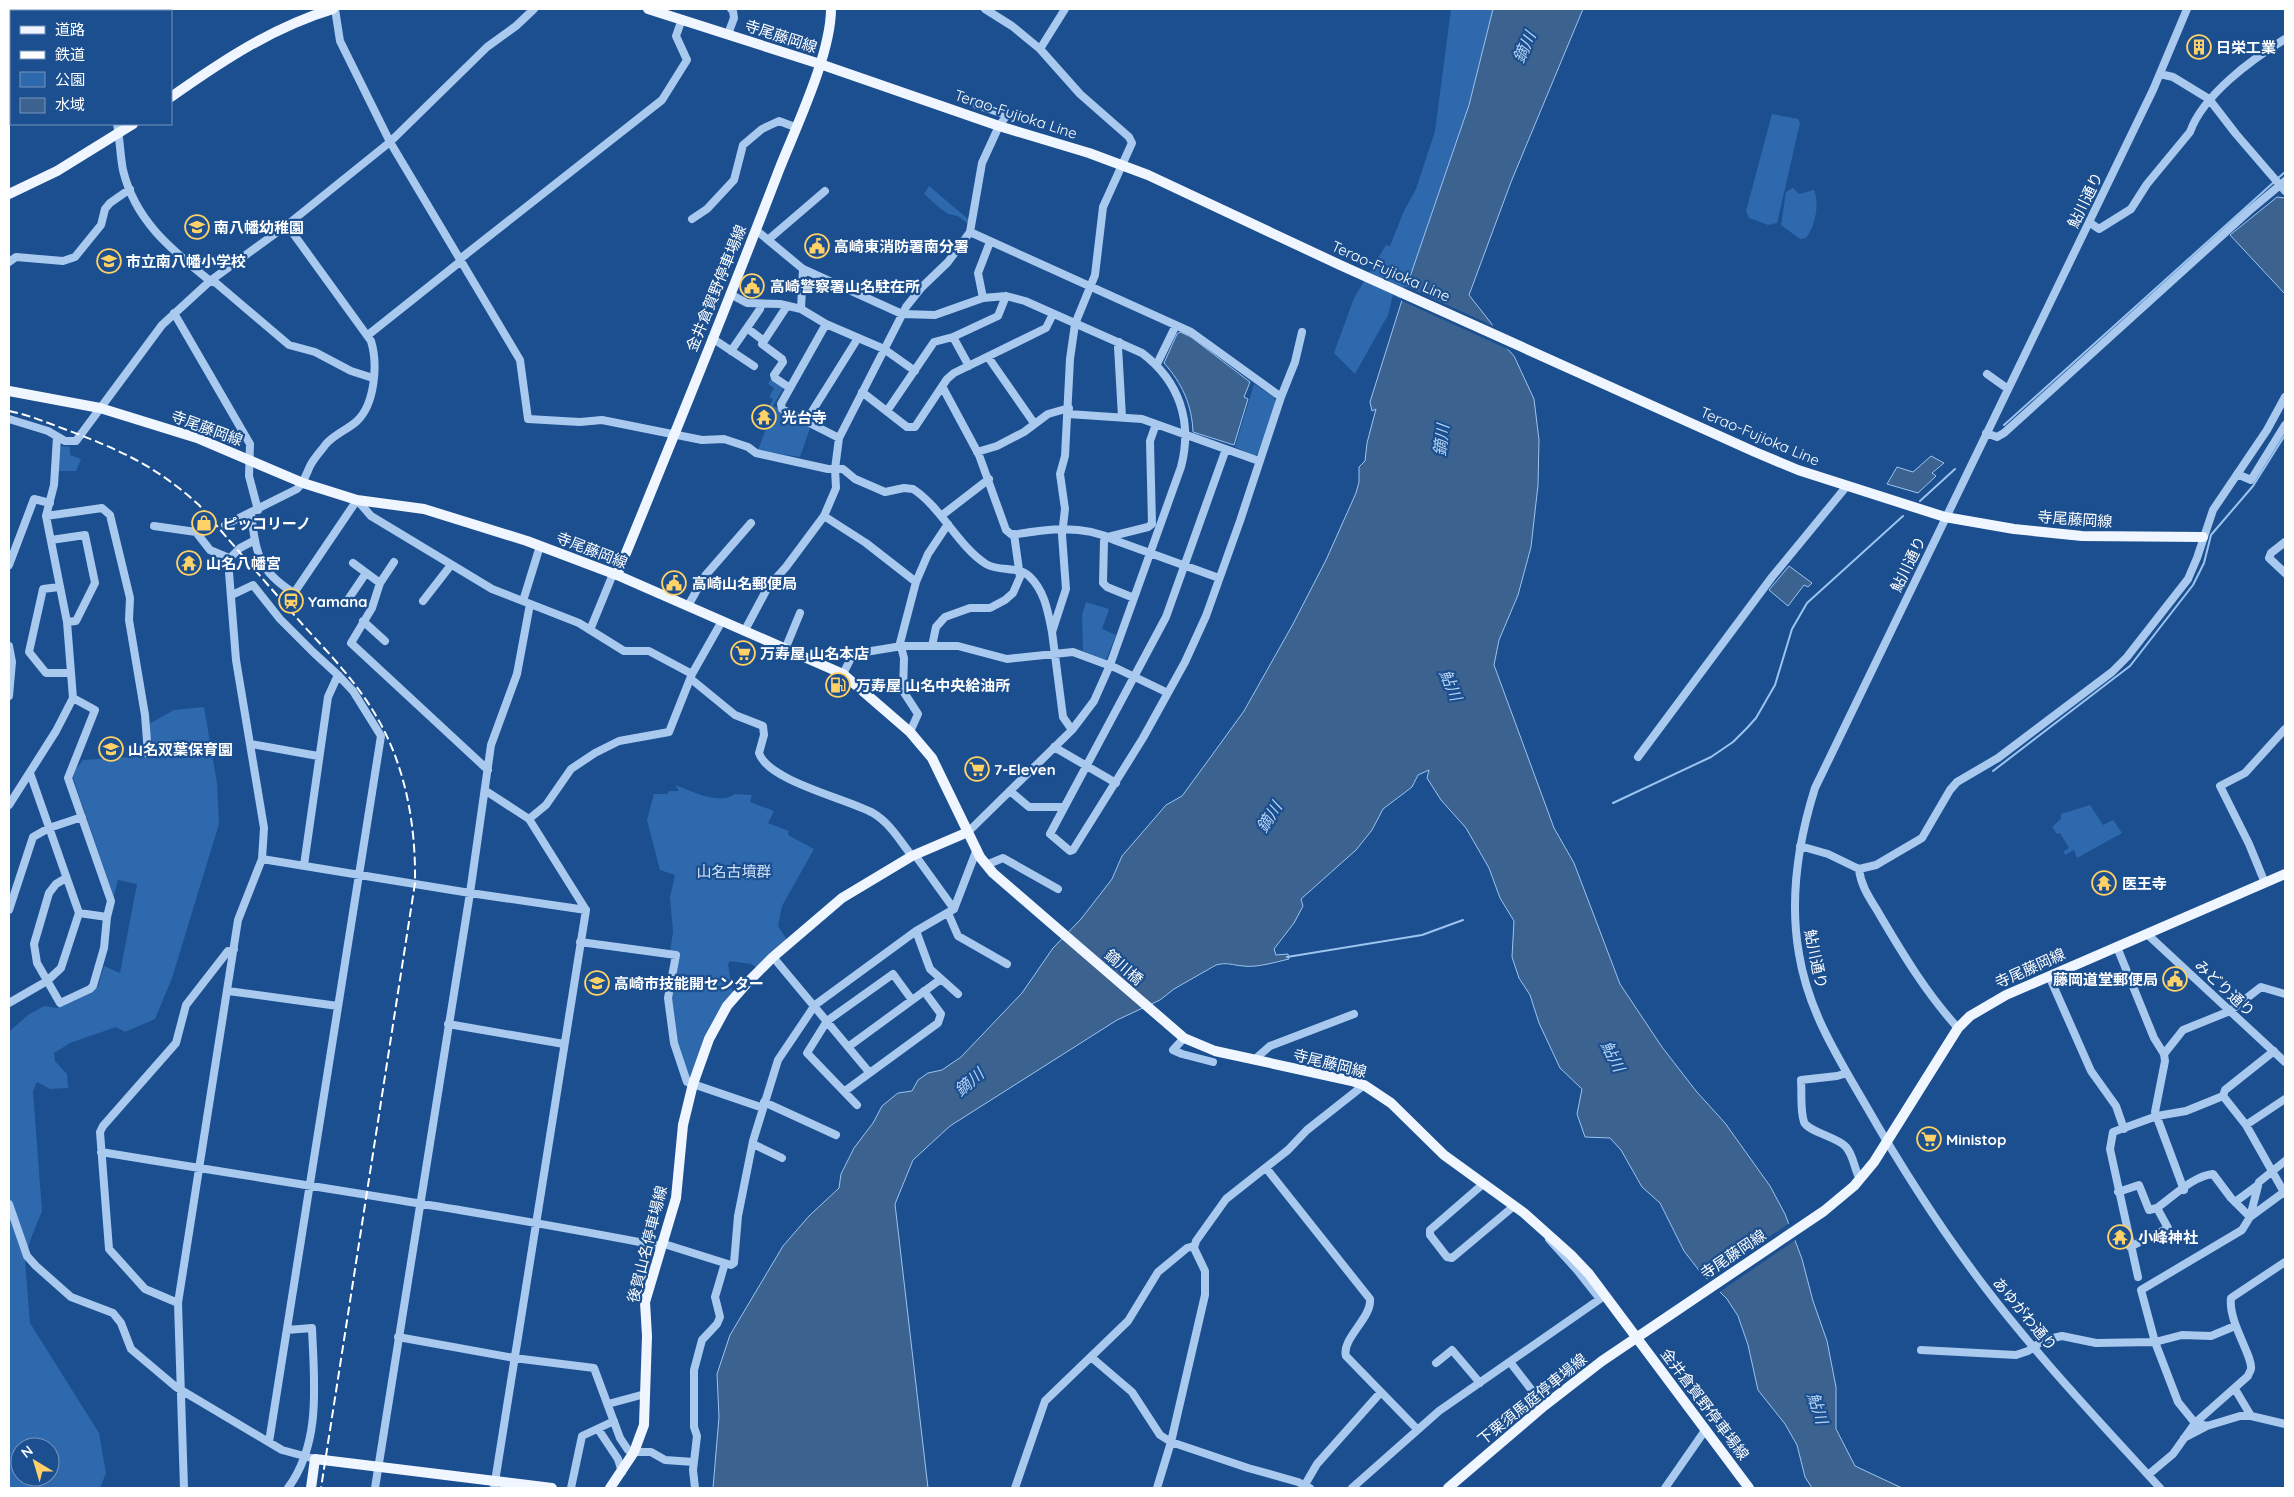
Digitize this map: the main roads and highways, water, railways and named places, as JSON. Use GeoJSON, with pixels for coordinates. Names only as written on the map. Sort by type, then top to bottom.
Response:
{"type":"FeatureCollection","features":[{"type":"Feature","properties":{"kind":"main road"},"geometry":{"type":"LineString","coordinates":[[172,96],[241,50],[274,32],[334,9]]}},
{"type":"Feature","properties":{"kind":"main road","name":"寺尾藤岡線"},"geometry":{"type":"LineString","coordinates":[[648,9],[820,64]]}},
{"type":"Feature","properties":{"kind":"main road","name":"金井倉賀野停車場線"},"geometry":{"type":"LineString","coordinates":[[615,574],[675,435],[820,64],[829,30],[831,9]]}},
{"type":"Feature","properties":{"kind":"main road","name":"Terao-Fujioka Line"},"geometry":{"type":"LineString","coordinates":[[820,64],[999,126],[1089,153],[1173,186],[1340,265],[1798,470],[1945,518]]}},
{"type":"Feature","properties":{"kind":"main road"},"geometry":{"type":"LineString","coordinates":[[9,194],[57,171],[118,129],[130,125]]}},
{"type":"Feature","properties":{"kind":"main road","name":"寺尾藤岡線"},"geometry":{"type":"LineString","coordinates":[[9,392],[100,408],[197,438],[303,483],[357,500],[424,509],[448,515],[540,546],[615,574],[786,647],[843,674],[910,732],[932,758],[968,832],[986,864],[1001,882],[1048,921]]}},
{"type":"Feature","properties":{"kind":"main road","name":"寺尾藤岡線"},"geometry":{"type":"LineString","coordinates":[[1945,518],[2014,529],[2082,536],[2203,537]]}},
{"type":"Feature","properties":{"kind":"main road","name":"後賀山名停車場線"},"geometry":{"type":"LineString","coordinates":[[613,1487],[634,1452],[644,1425],[647,1336],[644,1302],[676,1198],[683,1125],[693,1084],[709,1039],[728,1006],[773,957],[842,898],[913,856],[968,832]]}},
{"type":"Feature","properties":{"kind":"main road","name":"寺尾藤岡線"},"geometry":{"type":"LineString","coordinates":[[1183,1037],[1215,1051],[1364,1085],[1391,1103],[1444,1155],[1550,1235],[1590,1274],[1637,1338],[1838,1201],[1860,1179],[1887,1143],[1958,1028],[1970,1016],[1988,1004],[2049,976],[2285,874]]}},
{"type":"Feature","properties":{"kind":"main road","name":"鏑川橋"},"geometry":{"type":"LineString","coordinates":[[1048,921],[1183,1037]]}},
{"type":"Feature","properties":{"kind":"main road","name":"金井倉賀野停車場線"},"geometry":{"type":"LineString","coordinates":[[1637,1338],[1749,1488]]}},
{"type":"Feature","properties":{"kind":"main road","name":"下栗須馬庭停車場線"},"geometry":{"type":"LineString","coordinates":[[1448,1488],[1544,1406],[1637,1338]]}},
{"type":"Feature","properties":{"kind":"main road"},"geometry":{"type":"LineString","coordinates":[[311,1488],[315,1458],[379,1466],[495,1485],[552,1488]]}},
{"type":"Feature","properties":{"kind":"water"},"geometry":{"type":"Polygon","coordinates":[[[1493,9],[1583,9],[1511,182],[1469,295],[1491,323],[1502,343],[1514,356],[1534,399],[1539,440],[1538,485],[1531,547],[1518,595],[1499,640],[1494,665],[1554,828],[1574,863],[1620,984],[1662,1047],[1696,1091],[1725,1123],[1770,1186],[1785,1214],[1802,1259],[1813,1301],[1827,1341],[1836,1387],[1836,1429],[1855,1466],[1902,1488],[1812,1488],[1805,1477],[1797,1445],[1785,1424],[1758,1390],[1748,1345],[1738,1316],[1727,1299],[1701,1273],[1684,1251],[1660,1203],[1642,1187],[1621,1150],[1610,1138],[1585,1137],[1577,1114],[1582,1089],[1560,1068],[1539,1023],[1530,995],[1519,978],[1512,957],[1514,921],[1500,898],[1489,868],[1466,828],[1441,800],[1427,778],[1429,770],[1418,775],[1412,787],[1383,809],[1372,830],[1356,850],[1301,899],[1303,906],[1294,923],[1274,949],[1276,955],[1288,954],[1289,959],[1254,966],[1216,965],[1174,989],[1160,1000],[1117,1020],[950,1126],[913,1160],[895,1204],[928,1488],[713,1488],[719,1417],[717,1374],[730,1335],[783,1246],[809,1216],[839,1188],[841,1174],[854,1148],[873,1123],[882,1106],[898,1093],[912,1091],[918,1080],[928,1073],[942,1070],[961,1057],[1022,993],[1053,948],[1081,919],[1112,879],[1122,856],[1166,805],[1182,796],[1207,762],[1244,711],[1293,624],[1326,560],[1356,493],[1359,482],[1359,467],[1365,461],[1367,443],[1376,409],[1372,411],[1370,402],[1402,300],[1469,105],[1493,9]]]}},
{"type":"Feature","properties":{"kind":"water"},"geometry":{"type":"Polygon","coordinates":[[[2277,197],[2285,198],[2285,294],[2230,235],[2277,197]]]}},
{"type":"Feature","properties":{"kind":"water"},"geometry":{"type":"Polygon","coordinates":[[[1180,332],[1191,337],[1250,382],[1244,397],[1248,399],[1234,445],[1193,432],[1191,413],[1185,395],[1176,378],[1164,363],[1177,334],[1180,332]]]}},
{"type":"Feature","properties":{"kind":"water"},"geometry":{"type":"Polygon","coordinates":[[[1931,456],[1944,463],[1932,473],[1936,476],[1918,493],[1887,484],[1897,467],[1913,472],[1931,456]]]}},
{"type":"Feature","properties":{"kind":"water"},"geometry":{"type":"Polygon","coordinates":[[[1789,566],[1812,583],[1808,587],[1804,585],[1788,606],[1769,590],[1789,566]]]}},
{"type":"Feature","properties":{"kind":"waterway"},"geometry":{"type":"LineString","coordinates":[[2277,179],[2285,172]]}},
{"type":"Feature","properties":{"kind":"waterway"},"geometry":{"type":"LineString","coordinates":[[2004,425],[2274,182]]}},
{"type":"Feature","properties":{"kind":"waterway"},"geometry":{"type":"LineString","coordinates":[[1993,771],[2130,666],[2193,585],[2204,563],[2211,535],[2253,486],[2285,435]]}},
{"type":"Feature","properties":{"kind":"waterway"},"geometry":{"type":"LineString","coordinates":[[1920,501],[1955,469]]}},
{"type":"Feature","properties":{"kind":"waterway"},"geometry":{"type":"LineString","coordinates":[[1613,803],[1711,757],[1733,742],[1756,718],[1775,685],[1792,629],[1807,603],[1903,516]]}},
{"type":"Feature","properties":{"kind":"waterway"},"geometry":{"type":"LineString","coordinates":[[1287,957],[1422,935],[1463,920]]}},
{"type":"Feature","properties":{"kind":"railway"},"geometry":{"type":"LineString","coordinates":[[9,411],[46,422],[121,452],[152,469],[199,505],[357,687],[389,740],[398,763],[410,810],[415,858],[415,883],[321,1488]]}},
{"type":"Feature","properties":{"kind":"place","name":"日栄工業"},"geometry":{"type":"Point","coordinates":[2199,47]}},
{"type":"Feature","properties":{"kind":"place","name":"南八幡幼稚園"},"geometry":{"type":"Point","coordinates":[197,227]}},
{"type":"Feature","properties":{"kind":"place","name":"高崎東消防署南分署"},"geometry":{"type":"Point","coordinates":[817,246]}},
{"type":"Feature","properties":{"kind":"place","name":"市立南八幡小学校"},"geometry":{"type":"Point","coordinates":[109,261]}},
{"type":"Feature","properties":{"kind":"place","name":"高崎警察署山名駐在所"},"geometry":{"type":"Point","coordinates":[752,286]}},
{"type":"Feature","properties":{"kind":"place","name":"光台寺"},"geometry":{"type":"Point","coordinates":[764,417]}},
{"type":"Feature","properties":{"kind":"place","name":"ピッコリーノ"},"geometry":{"type":"Point","coordinates":[204,523]}},
{"type":"Feature","properties":{"kind":"place","name":"山名八幡宮"},"geometry":{"type":"Point","coordinates":[189,563]}},
{"type":"Feature","properties":{"kind":"place","name":"高崎山名郵便局"},"geometry":{"type":"Point","coordinates":[674,583]}},
{"type":"Feature","properties":{"kind":"place","name":"Yamana"},"geometry":{"type":"Point","coordinates":[291,601]}},
{"type":"Feature","properties":{"kind":"place","name":"万寿屋 山名本店"},"geometry":{"type":"Point","coordinates":[743,653]}},
{"type":"Feature","properties":{"kind":"place","name":"万寿屋 山名中央給油所"},"geometry":{"type":"Point","coordinates":[838,685]}},
{"type":"Feature","properties":{"kind":"place","name":"山名双葉保育園"},"geometry":{"type":"Point","coordinates":[111,749]}},
{"type":"Feature","properties":{"kind":"place","name":"7-Eleven"},"geometry":{"type":"Point","coordinates":[977,769]}},
{"type":"Feature","properties":{"kind":"place","name":"医王寺"},"geometry":{"type":"Point","coordinates":[2104,883]}},
{"type":"Feature","properties":{"kind":"place","name":"藤岡道堂郵便局"},"geometry":{"type":"Point","coordinates":[2175,979]}},
{"type":"Feature","properties":{"kind":"place","name":"高崎市技能開センター"},"geometry":{"type":"Point","coordinates":[597,983]}},
{"type":"Feature","properties":{"kind":"place","name":"Ministop"},"geometry":{"type":"Point","coordinates":[1929,1139]}},
{"type":"Feature","properties":{"kind":"place","name":"小峰神社"},"geometry":{"type":"Point","coordinates":[2120,1237]}},
{"type":"Feature","properties":{"kind":"water label","name":"鏑川"},"geometry":{"type":"Point","coordinates":[1524,47]}},
{"type":"Feature","properties":{"kind":"water label","name":"鏑川"},"geometry":{"type":"Point","coordinates":[1441,440]}},
{"type":"Feature","properties":{"kind":"water label","name":"鮎川"},"geometry":{"type":"Point","coordinates":[1451,685]}},
{"type":"Feature","properties":{"kind":"water label","name":"鏑川"},"geometry":{"type":"Point","coordinates":[1269,817]}},
{"type":"Feature","properties":{"kind":"water label","name":"鮎川"},"geometry":{"type":"Point","coordinates":[1613,1056]}},
{"type":"Feature","properties":{"kind":"water label","name":"鏑川"},"geometry":{"type":"Point","coordinates":[969,1082]}},
{"type":"Feature","properties":{"kind":"water label","name":"鮎川"},"geometry":{"type":"Point","coordinates":[1818,1408]}},
{"type":"Feature","properties":{"kind":"park label","name":"山名古墳群"},"geometry":{"type":"Point","coordinates":[734,871]}}]}
